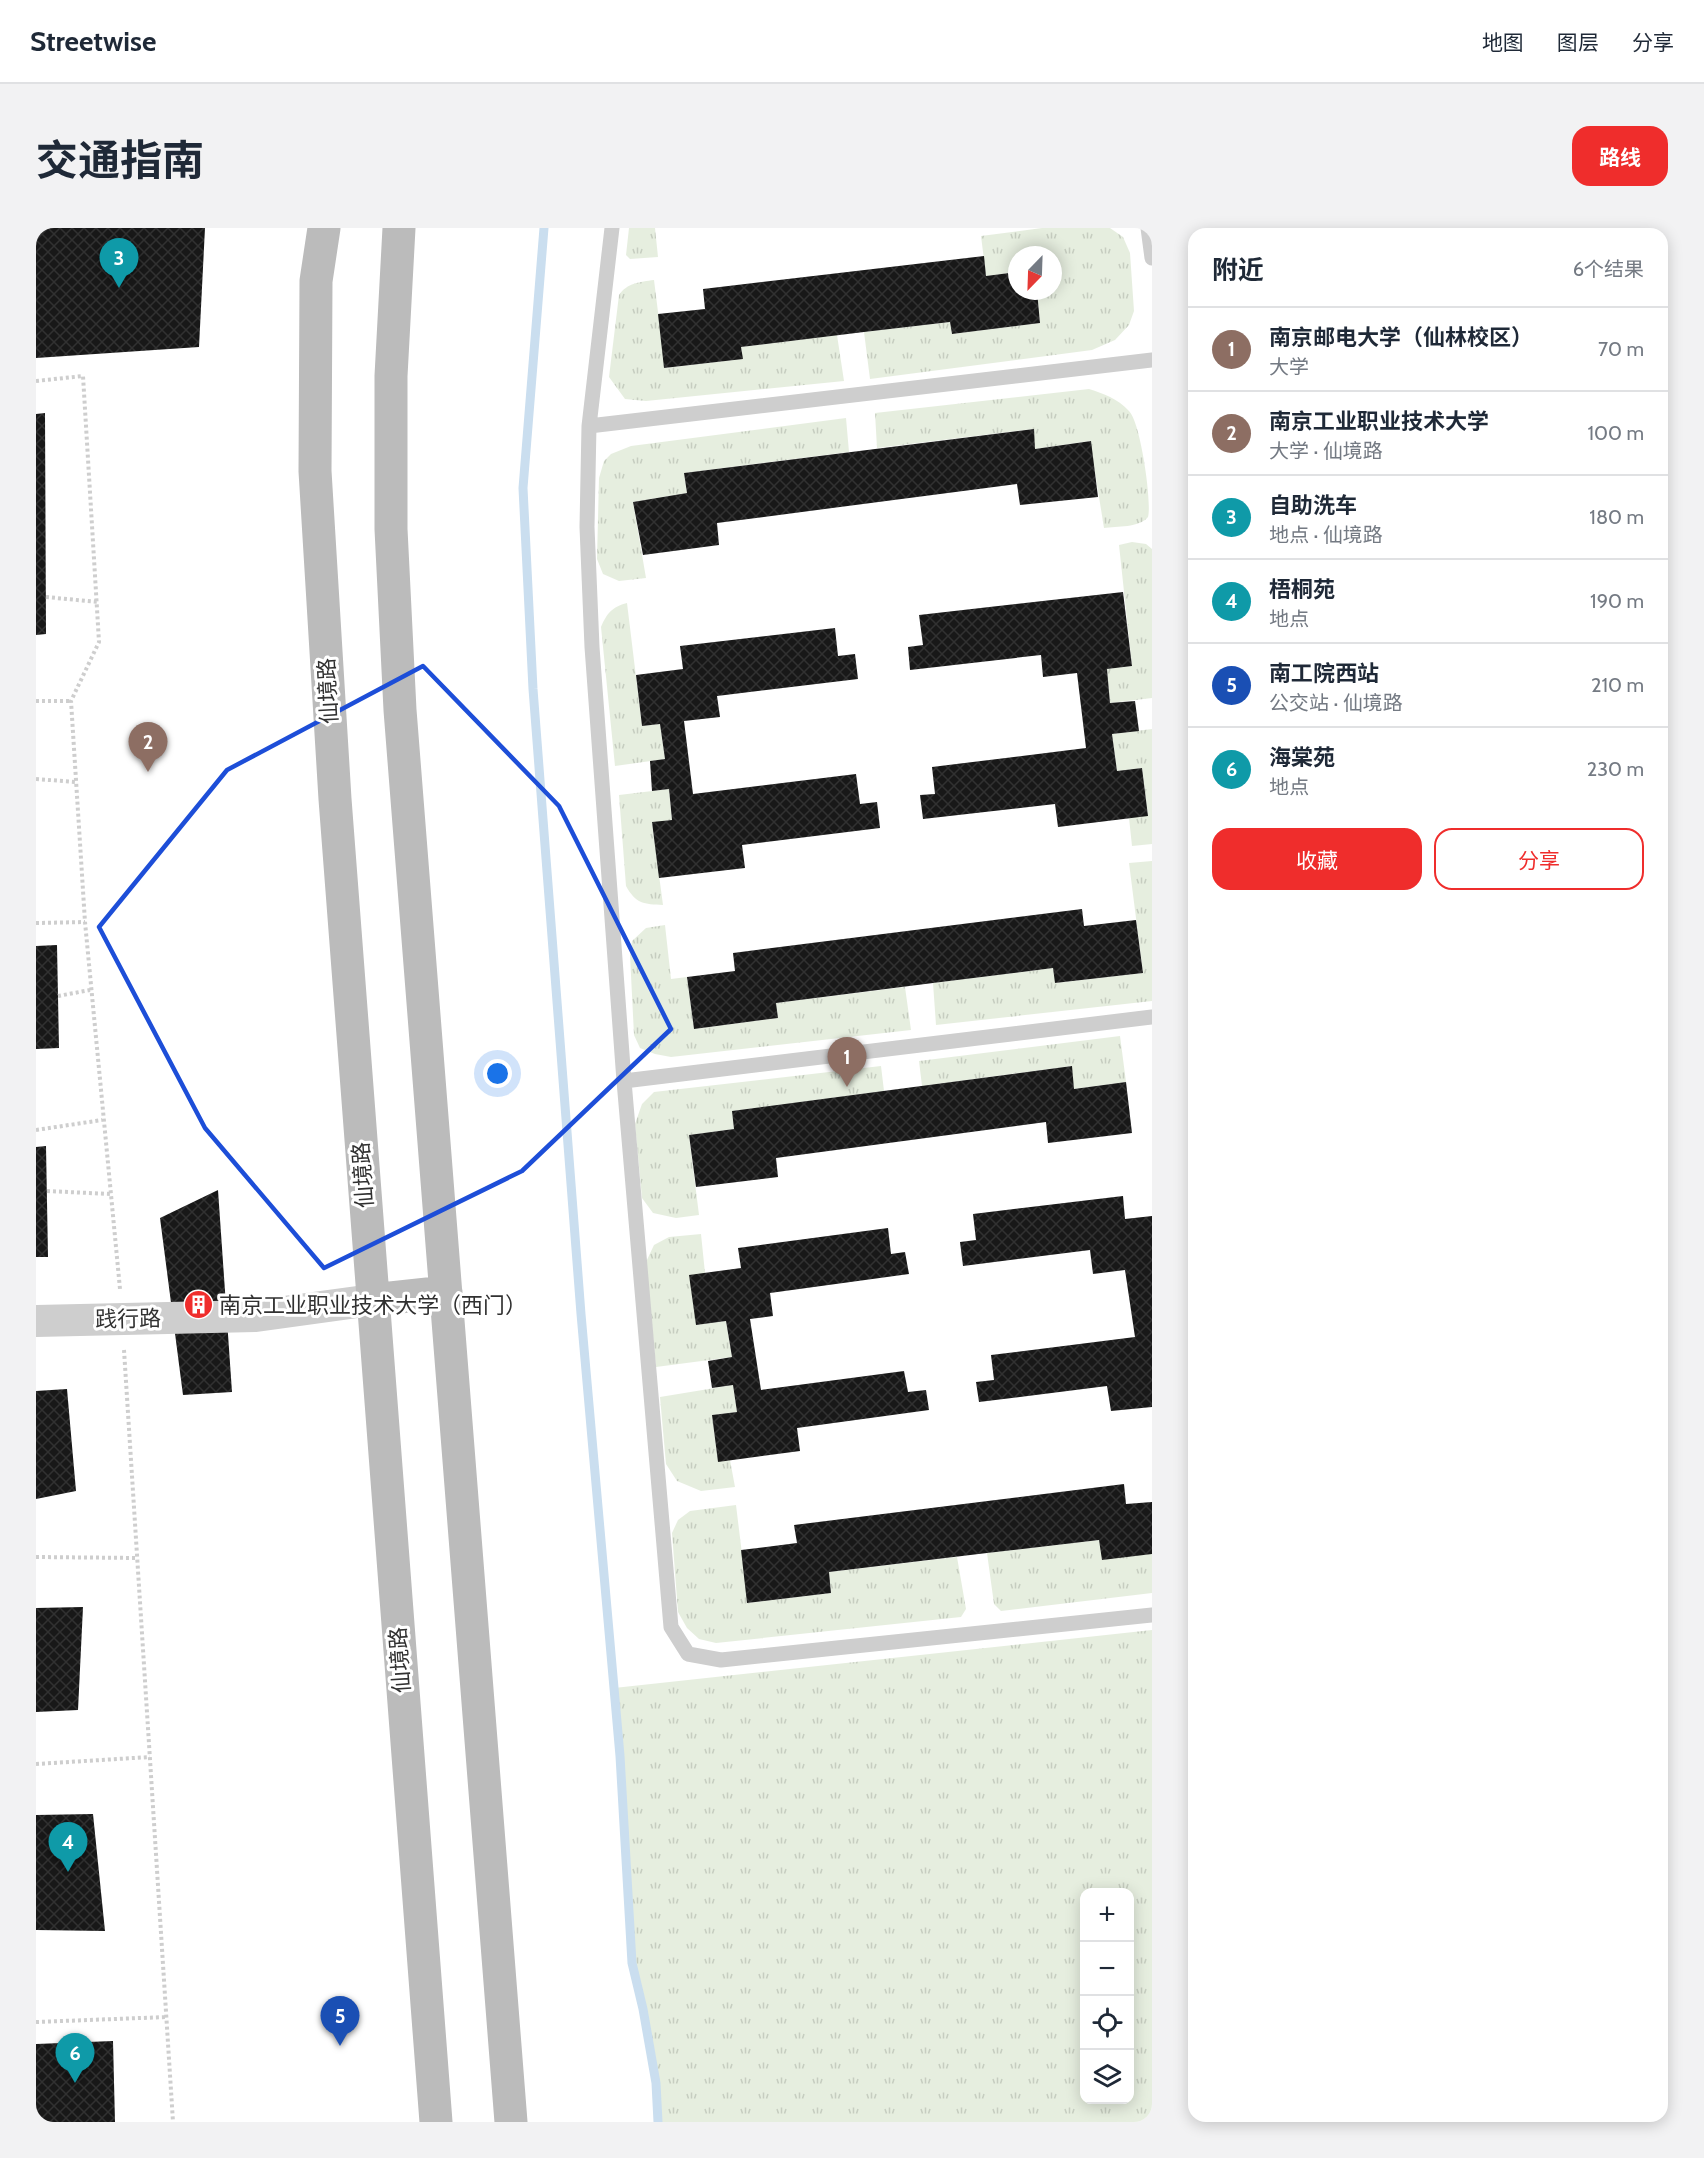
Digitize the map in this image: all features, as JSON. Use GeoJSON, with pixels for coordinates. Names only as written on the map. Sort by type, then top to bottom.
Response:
{"type":"FeatureCollection","features":[{"type":"Feature","properties":{"kind":"main road","name":"仙境路"},"geometry":{"type":"LineString","coordinates":[[324,228],[316,281],[315,471],[335,799],[436,2122]]}},
{"type":"Feature","properties":{"kind":"main road"},"geometry":{"type":"LineString","coordinates":[[399,228],[392,376],[391,529],[400,710],[511,2122]]}},
{"type":"Feature","properties":{"kind":"main road"},"geometry":{"type":"LineString","coordinates":[[372,1300],[446,1292]]}},
{"type":"Feature","properties":{"kind":"street","name":"践行路"},"geometry":{"type":"LineString","coordinates":[[36,1321],[256,1316],[372,1300]]}},
{"type":"Feature","properties":{"kind":"lane"},"geometry":{"type":"LineString","coordinates":[[612,228],[589,426],[587,527],[591,647],[624,1081],[671,1627],[688,1654],[721,1660],[1152,1615]]}},
{"type":"Feature","properties":{"kind":"lane"},"geometry":{"type":"LineString","coordinates":[[1148,228],[1152,258]]}},
{"type":"Feature","properties":{"kind":"lane"},"geometry":{"type":"LineString","coordinates":[[589,426],[1152,360]]}},
{"type":"Feature","properties":{"kind":"lane"},"geometry":{"type":"LineString","coordinates":[[624,1081],[1152,1017]]}},
{"type":"Feature","properties":{"kind":"path"},"geometry":{"type":"LineString","coordinates":[[36,381],[83,376],[99,642],[71,702],[90,990],[123,1319],[173,2122]]}},
{"type":"Feature","properties":{"kind":"path"},"geometry":{"type":"LineString","coordinates":[[46,597],[98,602]]}},
{"type":"Feature","properties":{"kind":"path"},"geometry":{"type":"LineString","coordinates":[[36,701],[71,702]]}},
{"type":"Feature","properties":{"kind":"path"},"geometry":{"type":"LineString","coordinates":[[36,779],[76,782]]}},
{"type":"Feature","properties":{"kind":"path"},"geometry":{"type":"LineString","coordinates":[[36,923],[85,922]]}},
{"type":"Feature","properties":{"kind":"path"},"geometry":{"type":"LineString","coordinates":[[58,996],[90,990]]}},
{"type":"Feature","properties":{"kind":"path"},"geometry":{"type":"LineString","coordinates":[[36,1130],[102,1120]]}},
{"type":"Feature","properties":{"kind":"path"},"geometry":{"type":"LineString","coordinates":[[47,1191],[110,1194]]}},
{"type":"Feature","properties":{"kind":"path"},"geometry":{"type":"LineString","coordinates":[[36,1557],[137,1558]]}},
{"type":"Feature","properties":{"kind":"path"},"geometry":{"type":"LineString","coordinates":[[36,1764],[150,1757]]}},
{"type":"Feature","properties":{"kind":"path"},"geometry":{"type":"LineString","coordinates":[[36,2022],[167,2017]]}},
{"type":"Feature","properties":{"kind":"highlighted area"},"geometry":{"type":"Polygon","coordinates":[[[423,666],[559,806],[671,1029],[522,1171],[324,1268],[205,1128],[99,927],[227,770],[423,666]]]}},
{"type":"Feature","properties":{"kind":"green space"},"geometry":{"type":"Polygon","coordinates":[[[629,228],[655,228],[658,257],[630,259],[626,255],[629,228]]]}},
{"type":"Feature","properties":{"kind":"green space"},"geometry":{"type":"Polygon","coordinates":[[[1042,228],[1110,228],[1123,237],[1130,253],[1134,311],[1129,325],[1115,340],[1092,350],[870,379],[864,332],[950,322],[952,334],[1040,323],[1038,300],[1062,300],[1062,246],[1008,246],[1008,273],[986,276],[981,236],[1042,228]]]}},
{"type":"Feature","properties":{"kind":"green space"},"geometry":{"type":"Polygon","coordinates":[[[654,280],[665,368],[742,359],[741,347],[837,335],[844,381],[646,401],[625,399],[609,377],[619,295],[639,282],[654,280]]]}},
{"type":"Feature","properties":{"kind":"green space"},"geometry":{"type":"Polygon","coordinates":[[[1089,389],[1120,403],[1129,411],[1138,431],[1149,509],[1148,517],[1139,523],[1104,528],[1090,441],[1035,449],[1033,429],[877,448],[875,413],[1089,389]]]}},
{"type":"Feature","properties":{"kind":"green space"},"geometry":{"type":"Polygon","coordinates":[[[846,418],[849,452],[684,473],[687,493],[633,502],[646,578],[619,581],[603,574],[597,559],[599,478],[604,461],[611,454],[631,446],[846,418]]]}},
{"type":"Feature","properties":{"kind":"green space"},"geometry":{"type":"Polygon","coordinates":[[[1132,542],[1146,544],[1152,549],[1152,698],[1110,703],[1107,669],[1132,666],[1119,545],[1132,542]]]}},
{"type":"Feature","properties":{"kind":"green space"},"geometry":{"type":"Polygon","coordinates":[[[627,603],[642,726],[660,724],[665,759],[615,766],[601,627],[611,611],[627,603]]]}},
{"type":"Feature","properties":{"kind":"green space"},"geometry":{"type":"Polygon","coordinates":[[[1152,729],[1152,844],[1132,846],[1129,818],[1148,815],[1142,768],[1117,771],[1112,734],[1152,729]]]}},
{"type":"Feature","properties":{"kind":"green space"},"geometry":{"type":"Polygon","coordinates":[[[669,789],[672,820],[652,823],[663,905],[646,903],[637,900],[626,886],[619,795],[669,789]]]}},
{"type":"Feature","properties":{"kind":"green space"},"geometry":{"type":"Polygon","coordinates":[[[1152,861],[1152,1001],[936,1025],[933,983],[1053,968],[1056,983],[1143,973],[1129,863],[1152,861]]]}},
{"type":"Feature","properties":{"kind":"green space"},"geometry":{"type":"Polygon","coordinates":[[[665,925],[671,979],[687,977],[694,1029],[778,1018],[776,1003],[905,987],[911,1030],[671,1057],[640,1048],[634,1035],[630,955],[632,941],[646,928],[665,925]]]}},
{"type":"Feature","properties":{"kind":"green space"},"geometry":{"type":"Polygon","coordinates":[[[1120,1036],[1126,1082],[1074,1089],[1071,1066],[922,1086],[919,1061],[1120,1036]]]}},
{"type":"Feature","properties":{"kind":"green space"},"geometry":{"type":"Polygon","coordinates":[[[881,1066],[884,1091],[733,1111],[734,1129],[689,1135],[699,1215],[676,1218],[653,1213],[642,1198],[635,1124],[642,1104],[654,1092],[881,1066]]]}},
{"type":"Feature","properties":{"kind":"green space"},"geometry":{"type":"Polygon","coordinates":[[[701,1234],[705,1273],[696,1325],[726,1321],[732,1357],[656,1367],[646,1262],[654,1245],[669,1237],[701,1234]]]}},
{"type":"Feature","properties":{"kind":"green space"},"geometry":{"type":"Polygon","coordinates":[[[733,1385],[737,1412],[712,1415],[718,1461],[730,1460],[735,1487],[701,1491],[677,1481],[666,1464],[660,1397],[733,1385]]]}},
{"type":"Feature","properties":{"kind":"green space"},"geometry":{"type":"Polygon","coordinates":[[[736,1505],[748,1603],[831,1593],[829,1572],[957,1557],[966,1609],[961,1617],[716,1643],[699,1639],[687,1628],[678,1612],[672,1533],[678,1520],[690,1511],[736,1505]]]}},
{"type":"Feature","properties":{"kind":"green space"},"geometry":{"type":"Polygon","coordinates":[[[1099,1540],[1152,1554],[1152,1593],[1001,1611],[994,1604],[987,1553],[1099,1540]]]}},
{"type":"Feature","properties":{"kind":"green space"},"geometry":{"type":"Polygon","coordinates":[[[1152,1630],[1152,2122],[658,2122],[656,2083],[632,1963],[614,1688],[1152,1630]]]}},
{"type":"Feature","properties":{"kind":"building"},"geometry":{"type":"Polygon","coordinates":[[[36,228],[205,228],[199,347],[36,358],[36,228]]]}},
{"type":"Feature","properties":{"kind":"building"},"geometry":{"type":"Polygon","coordinates":[[[984,256],[986,276],[1008,273],[1008,300],[1038,300],[1040,323],[952,334],[950,322],[864,332],[741,347],[743,359],[664,368],[658,314],[705,309],[703,289],[984,256]]]}},
{"type":"Feature","properties":{"kind":"building"},"geometry":{"type":"Polygon","coordinates":[[[45,413],[46,634],[36,635],[36,414],[45,413]]]}},
{"type":"Feature","properties":{"kind":"building"},"geometry":{"type":"Polygon","coordinates":[[[1034,429],[1035,449],[1091,441],[1098,497],[1020,505],[1017,484],[717,523],[719,545],[643,555],[633,502],[687,493],[684,473],[1034,429]]]}},
{"type":"Feature","properties":{"kind":"building"},"geometry":{"type":"Polygon","coordinates":[[[1123,592],[1132,666],[1107,669],[1110,703],[1135,701],[1139,731],[1112,734],[1117,771],[1142,768],[1148,816],[1058,827],[1055,804],[923,819],[920,795],[935,794],[932,767],[1086,748],[1077,673],[1043,677],[1041,655],[910,670],[908,647],[923,645],[919,615],[1123,592]]]}},
{"type":"Feature","properties":{"kind":"building"},"geometry":{"type":"Polygon","coordinates":[[[835,628],[838,656],[855,654],[858,679],[717,696],[720,717],[684,721],[693,794],[856,774],[860,804],[877,802],[880,828],[742,845],[745,868],[659,878],[652,822],[672,820],[669,789],[652,791],[650,761],[665,759],[660,724],[642,726],[636,675],[683,669],[680,646],[835,628]]]}},
{"type":"Feature","properties":{"kind":"building"},"geometry":{"type":"Polygon","coordinates":[[[1082,909],[1084,926],[1136,920],[1143,973],[1055,983],[1053,968],[776,1003],[778,1018],[694,1029],[687,977],[735,971],[733,953],[1082,909]]]}},
{"type":"Feature","properties":{"kind":"building"},"geometry":{"type":"Polygon","coordinates":[[[57,945],[59,1048],[36,1049],[36,946],[57,945]]]}},
{"type":"Feature","properties":{"kind":"building"},"geometry":{"type":"Polygon","coordinates":[[[1072,1066],[1074,1089],[1126,1082],[1132,1133],[1048,1143],[1046,1122],[776,1158],[778,1177],[696,1187],[689,1135],[734,1129],[732,1111],[1072,1066]]]}},
{"type":"Feature","properties":{"kind":"building"},"geometry":{"type":"Polygon","coordinates":[[[46,1146],[48,1257],[36,1257],[36,1147],[46,1146]]]}},
{"type":"Feature","properties":{"kind":"building","name":"南京工业职业技术大学（西门）"},"geometry":{"type":"Polygon","coordinates":[[[218,1190],[232,1392],[183,1395],[160,1218],[218,1190]]]}},
{"type":"Feature","properties":{"kind":"building"},"geometry":{"type":"Polygon","coordinates":[[[1123,1196],[1125,1219],[1152,1216],[1152,1407],[1111,1411],[1107,1386],[979,1402],[976,1382],[994,1380],[991,1355],[1135,1337],[1125,1270],[1093,1274],[1090,1250],[963,1266],[960,1242],[976,1240],[973,1214],[1123,1196]]]}},
{"type":"Feature","properties":{"kind":"building"},"geometry":{"type":"Polygon","coordinates":[[[888,1228],[891,1254],[905,1252],[909,1274],[770,1293],[773,1316],[750,1319],[761,1390],[904,1371],[908,1392],[926,1390],[929,1410],[797,1428],[800,1451],[718,1462],[712,1415],[737,1412],[733,1385],[712,1388],[708,1361],[732,1357],[726,1321],[696,1325],[689,1275],[741,1268],[738,1248],[888,1228]]]}},
{"type":"Feature","properties":{"kind":"building"},"geometry":{"type":"Polygon","coordinates":[[[67,1389],[76,1491],[36,1499],[36,1391],[67,1389]]]}},
{"type":"Feature","properties":{"kind":"building"},"geometry":{"type":"Polygon","coordinates":[[[1124,1484],[1126,1504],[1152,1502],[1152,1554],[1102,1560],[1099,1540],[829,1572],[831,1593],[747,1603],[741,1550],[797,1543],[794,1525],[1124,1484]]]}},
{"type":"Feature","properties":{"kind":"building"},"geometry":{"type":"Polygon","coordinates":[[[83,1607],[78,1710],[36,1712],[36,1608],[83,1607]]]}},
{"type":"Feature","properties":{"kind":"building"},"geometry":{"type":"Polygon","coordinates":[[[93,1814],[105,1931],[36,1930],[36,1815],[93,1814]]]}},
{"type":"Feature","properties":{"kind":"building"},"geometry":{"type":"Polygon","coordinates":[[[113,2041],[115,2122],[36,2122],[36,2044],[113,2041]]]}},
{"type":"Feature","properties":{"kind":"waterway"},"geometry":{"type":"LineString","coordinates":[[544,228],[523,488],[533,689],[581,1314],[620,1756],[632,1963],[656,2083],[658,2122]]}},
{"type":"Feature","properties":{"kind":"place","name":"自助洗车"},"geometry":{"type":"Point","coordinates":[119,288]}},
{"type":"Feature","properties":{"kind":"place","name":"南京工业职业技术大学"},"geometry":{"type":"Point","coordinates":[148,772]}},
{"type":"Feature","properties":{"kind":"place","name":"南京邮电大学（仙林校区）"},"geometry":{"type":"Point","coordinates":[847,1087]}},
{"type":"Feature","properties":{"kind":"place","name":"南京工业职业技术大学（西门）"},"geometry":{"type":"Point","coordinates":[198,1305]}},
{"type":"Feature","properties":{"kind":"place","name":"梧桐苑"},"geometry":{"type":"Point","coordinates":[68,1872]}},
{"type":"Feature","properties":{"kind":"place","name":"南工院西站"},"geometry":{"type":"Point","coordinates":[340,2046]}},
{"type":"Feature","properties":{"kind":"place","name":"海棠苑"},"geometry":{"type":"Point","coordinates":[75,2083]}}]}
